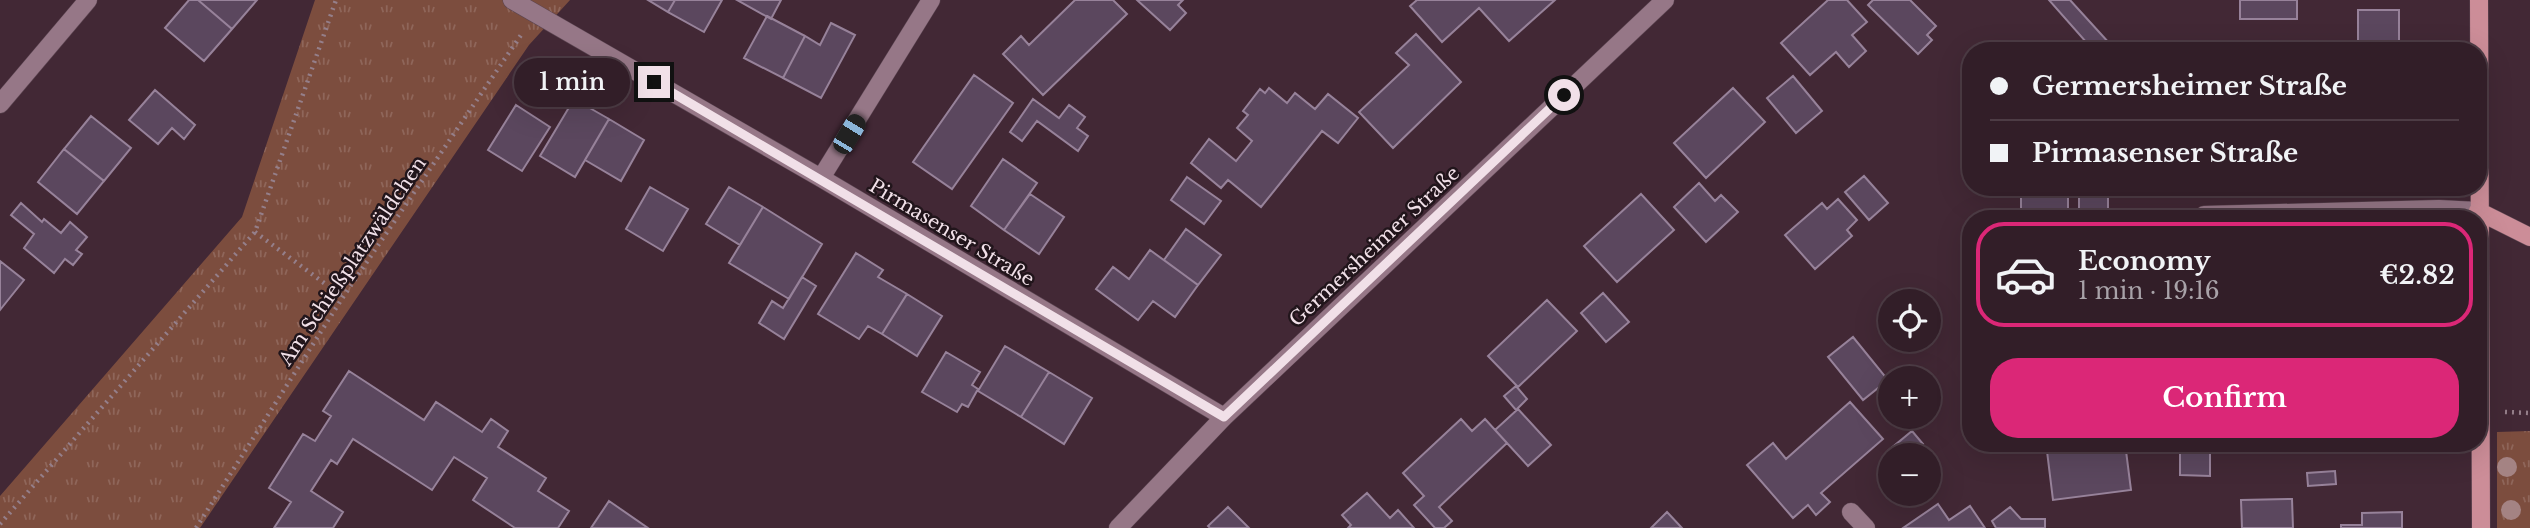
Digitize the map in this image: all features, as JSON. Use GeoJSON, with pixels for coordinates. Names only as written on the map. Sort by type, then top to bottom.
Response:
{"type":"FeatureCollection","features":[{"type":"Feature","properties":{"kind":"main road"},"geometry":{"type":"LineString","coordinates":[[2479,0],[2479,42]]}},
{"type":"Feature","properties":{"kind":"main road"},"geometry":{"type":"LineString","coordinates":[[2487,216],[2530,237]]}},
{"type":"Feature","properties":{"kind":"main road"},"geometry":{"type":"LineString","coordinates":[[2480,452],[2481,528]]}},
{"type":"Feature","properties":{"kind":"street"},"geometry":{"type":"LineString","coordinates":[[0,104],[89,0]]}},
{"type":"Feature","properties":{"kind":"street","name":"Pirmasenser Straße"},"geometry":{"type":"LineString","coordinates":[[512,0],[821,178],[1224,417]]}},
{"type":"Feature","properties":{"kind":"street"},"geometry":{"type":"LineString","coordinates":[[821,178],[931,0]]}},
{"type":"Feature","properties":{"kind":"street","name":"Germersheimer Straße"},"geometry":{"type":"LineString","coordinates":[[1118,528],[1224,417],[1665,0]]}},
{"type":"Feature","properties":{"kind":"street"},"geometry":{"type":"LineString","coordinates":[[2400,210],[2458,210]]}},
{"type":"Feature","properties":{"kind":"street"},"geometry":{"type":"LineString","coordinates":[[1851,512],[1866,528]]}},
{"type":"Feature","properties":{"kind":"path"},"geometry":{"type":"LineString","coordinates":[[0,524],[255,232],[337,0]]}},
{"type":"Feature","properties":{"kind":"path","name":"Am Schießplatzwäldchen"},"geometry":{"type":"LineString","coordinates":[[196,528],[343,297],[535,13]]}},
{"type":"Feature","properties":{"kind":"path"},"geometry":{"type":"LineString","coordinates":[[255,232],[343,297]]}},
{"type":"Feature","properties":{"kind":"green space"},"geometry":{"type":"Polygon","coordinates":[[[315,0],[570,0],[529,45],[200,528],[0,528],[0,496],[242,217],[315,0]]]}},
{"type":"Feature","properties":{"kind":"green space"},"geometry":{"type":"Polygon","coordinates":[[[2530,431],[2530,528],[2497,528],[2497,432],[2530,431]]]}},
{"type":"Feature","properties":{"kind":"building"},"geometry":{"type":"Polygon","coordinates":[[[189,0],[198,0],[232,29],[204,61],[165,28],[189,0]]]}},
{"type":"Feature","properties":{"kind":"building"},"geometry":{"type":"Polygon","coordinates":[[[198,0],[257,0],[232,29],[198,0]]]}},
{"type":"Feature","properties":{"kind":"building"},"geometry":{"type":"Polygon","coordinates":[[[648,0],[675,0],[668,12],[648,0]]]}},
{"type":"Feature","properties":{"kind":"building"},"geometry":{"type":"Polygon","coordinates":[[[675,0],[722,0],[704,32],[668,12],[675,0]]]}},
{"type":"Feature","properties":{"kind":"building"},"geometry":{"type":"Polygon","coordinates":[[[737,0],[781,0],[771,19],[737,0]]]}},
{"type":"Feature","properties":{"kind":"building"},"geometry":{"type":"Polygon","coordinates":[[[1075,0],[1113,0],[1127,14],[1043,95],[1003,54],[1021,36],[1029,45],[1075,0]]]}},
{"type":"Feature","properties":{"kind":"building"},"geometry":{"type":"Polygon","coordinates":[[[1137,0],[1183,0],[1178,5],[1186,13],[1170,30],[1137,0]]]}},
{"type":"Feature","properties":{"kind":"building"},"geometry":{"type":"Polygon","coordinates":[[[1417,0],[1555,0],[1509,41],[1479,8],[1442,42],[1410,6],[1417,0]]]}},
{"type":"Feature","properties":{"kind":"building"},"geometry":{"type":"Polygon","coordinates":[[[1828,0],[1847,0],[1867,22],[1852,35],[1866,51],[1849,67],[1836,52],[1810,75],[1781,43],[1828,0]]]}},
{"type":"Feature","properties":{"kind":"building"},"geometry":{"type":"Polygon","coordinates":[[[1873,0],[1910,0],[1936,26],[1927,35],[1932,40],[1918,54],[1868,5],[1873,0]]]}},
{"type":"Feature","properties":{"kind":"building"},"geometry":{"type":"Polygon","coordinates":[[[2049,0],[2070,0],[2108,42],[2086,42],[2049,0]]]}},
{"type":"Feature","properties":{"kind":"building"},"geometry":{"type":"Polygon","coordinates":[[[2240,0],[2297,0],[2297,19],[2240,19],[2240,0]]]}},
{"type":"Feature","properties":{"kind":"building"},"geometry":{"type":"Polygon","coordinates":[[[2358,10],[2399,10],[2399,42],[2358,42],[2358,10]]]}},
{"type":"Feature","properties":{"kind":"building"},"geometry":{"type":"Polygon","coordinates":[[[767,16],[805,36],[783,78],[744,58],[767,16]]]}},
{"type":"Feature","properties":{"kind":"building"},"geometry":{"type":"Polygon","coordinates":[[[831,23],[855,35],[821,98],[783,78],[805,36],[820,45],[831,23]]]}},
{"type":"Feature","properties":{"kind":"building"},"geometry":{"type":"Polygon","coordinates":[[[1416,34],[1461,82],[1393,148],[1359,112],[1409,65],[1396,53],[1416,34]]]}},
{"type":"Feature","properties":{"kind":"building"},"geometry":{"type":"Polygon","coordinates":[[[974,75],[1013,103],[952,189],[913,162],[974,75]]]}},
{"type":"Feature","properties":{"kind":"building"},"geometry":{"type":"Polygon","coordinates":[[[1793,76],[1822,111],[1796,133],[1767,98],[1793,76]]]}},
{"type":"Feature","properties":{"kind":"building"},"geometry":{"type":"Polygon","coordinates":[[[1269,88],[1287,103],[1295,93],[1315,109],[1328,94],[1358,118],[1338,143],[1322,131],[1261,207],[1228,180],[1221,188],[1191,163],[1209,139],[1236,161],[1252,141],[1237,128],[1248,115],[1243,111],[1260,89],[1265,93],[1269,88]]]}},
{"type":"Feature","properties":{"kind":"building"},"geometry":{"type":"Polygon","coordinates":[[[1733,88],[1765,122],[1706,178],[1674,143],[1733,88]]]}},
{"type":"Feature","properties":{"kind":"building"},"geometry":{"type":"Polygon","coordinates":[[[155,90],[195,125],[184,139],[172,128],[158,144],[129,120],[155,90]]]}},
{"type":"Feature","properties":{"kind":"building"},"geometry":{"type":"Polygon","coordinates":[[[574,99],[609,119],[575,177],[540,156],[574,99]]]}},
{"type":"Feature","properties":{"kind":"building"},"geometry":{"type":"Polygon","coordinates":[[[1033,99],[1059,118],[1069,105],[1085,117],[1077,128],[1088,136],[1078,151],[1037,121],[1022,141],[1010,132],[1033,99]]]}},
{"type":"Feature","properties":{"kind":"building"},"geometry":{"type":"Polygon","coordinates":[[[516,105],[550,127],[522,171],[488,150],[516,105]]]}},
{"type":"Feature","properties":{"kind":"building"},"geometry":{"type":"Polygon","coordinates":[[[91,116],[131,148],[104,181],[64,149],[91,116]]]}},
{"type":"Feature","properties":{"kind":"building"},"geometry":{"type":"Polygon","coordinates":[[[609,119],[644,140],[621,181],[585,160],[609,119]]]}},
{"type":"Feature","properties":{"kind":"building"},"geometry":{"type":"Polygon","coordinates":[[[64,149],[104,181],[77,214],[38,182],[64,149]]]}},
{"type":"Feature","properties":{"kind":"building"},"geometry":{"type":"Polygon","coordinates":[[[1003,159],[1037,183],[1004,230],[971,206],[1003,159]]]}},
{"type":"Feature","properties":{"kind":"building"},"geometry":{"type":"Polygon","coordinates":[[[1864,176],[1888,203],[1869,220],[1845,192],[1864,176]]]}},
{"type":"Feature","properties":{"kind":"building"},"geometry":{"type":"Polygon","coordinates":[[[1187,177],[1221,201],[1204,224],[1171,200],[1187,177]]]}},
{"type":"Feature","properties":{"kind":"building"},"geometry":{"type":"Polygon","coordinates":[[[1699,183],[1715,201],[1721,195],[1738,212],[1706,242],[1674,207],[1699,183]]]}},
{"type":"Feature","properties":{"kind":"building"},"geometry":{"type":"Polygon","coordinates":[[[650,187],[688,209],[663,251],[626,229],[650,187]]]}},
{"type":"Feature","properties":{"kind":"building"},"geometry":{"type":"Polygon","coordinates":[[[729,187],[763,207],[740,245],[706,224],[729,187]]]}},
{"type":"Feature","properties":{"kind":"building"},"geometry":{"type":"Polygon","coordinates":[[[1030,194],[1064,217],[1039,254],[1004,230],[1030,194]]]}},
{"type":"Feature","properties":{"kind":"building"},"geometry":{"type":"Polygon","coordinates":[[[1641,194],[1674,230],[1617,282],[1584,246],[1641,194]]]}},
{"type":"Feature","properties":{"kind":"building"},"geometry":{"type":"Polygon","coordinates":[[[2021,196],[2068,196],[2068,210],[2021,210],[2021,196]]]}},
{"type":"Feature","properties":{"kind":"building"},"geometry":{"type":"Polygon","coordinates":[[[2079,196],[2108,196],[2108,210],[2079,210],[2079,196]]]}},
{"type":"Feature","properties":{"kind":"building"},"geometry":{"type":"Polygon","coordinates":[[[1838,199],[1857,220],[1847,230],[1852,236],[1815,269],[1785,235],[1822,203],[1827,209],[1838,199]]]}},
{"type":"Feature","properties":{"kind":"building"},"geometry":{"type":"Polygon","coordinates":[[[21,203],[42,222],[44,219],[61,233],[70,222],[87,237],[76,250],[82,254],[73,265],[65,259],[54,273],[24,248],[34,234],[11,215],[21,203]]]}},
{"type":"Feature","properties":{"kind":"building"},"geometry":{"type":"Polygon","coordinates":[[[763,207],[822,244],[789,299],[729,263],[763,207]]]}},
{"type":"Feature","properties":{"kind":"building"},"geometry":{"type":"Polygon","coordinates":[[[1186,229],[1221,255],[1198,285],[1164,260],[1186,229]]]}},
{"type":"Feature","properties":{"kind":"building"},"geometry":{"type":"Polygon","coordinates":[[[1150,250],[1198,285],[1175,317],[1153,301],[1138,320],[1096,289],[1113,267],[1129,279],[1150,250]]]}},
{"type":"Feature","properties":{"kind":"building"},"geometry":{"type":"Polygon","coordinates":[[[856,253],[883,270],[878,277],[907,294],[882,334],[868,326],[859,339],[818,314],[856,253]]]}},
{"type":"Feature","properties":{"kind":"building"},"geometry":{"type":"Polygon","coordinates":[[[0,261],[24,280],[0,310],[0,261]]]}},
{"type":"Feature","properties":{"kind":"building"},"geometry":{"type":"Polygon","coordinates":[[[802,277],[816,286],[784,339],[759,323],[772,301],[783,308],[802,277]]]}},
{"type":"Feature","properties":{"kind":"building"},"geometry":{"type":"Polygon","coordinates":[[[1603,293],[1629,322],[1606,342],[1581,313],[1603,293]]]}},
{"type":"Feature","properties":{"kind":"building"},"geometry":{"type":"Polygon","coordinates":[[[907,294],[942,316],[917,356],[882,334],[907,294]]]}},
{"type":"Feature","properties":{"kind":"building"},"geometry":{"type":"Polygon","coordinates":[[[1547,300],[1577,331],[1518,387],[1488,356],[1547,300]]]}},
{"type":"Feature","properties":{"kind":"building"},"geometry":{"type":"Polygon","coordinates":[[[1853,337],[1878,368],[1878,388],[1863,400],[1828,357],[1853,337]]]}},
{"type":"Feature","properties":{"kind":"building"},"geometry":{"type":"Polygon","coordinates":[[[1005,346],[1049,372],[1021,417],[978,391],[1005,346]]]}},
{"type":"Feature","properties":{"kind":"building"},"geometry":{"type":"Polygon","coordinates":[[[946,352],[980,372],[972,385],[978,389],[968,407],[962,404],[957,412],[922,392],[946,352]]]}},
{"type":"Feature","properties":{"kind":"building"},"geometry":{"type":"Polygon","coordinates":[[[349,371],[424,420],[436,402],[482,432],[491,419],[508,431],[498,447],[546,478],[538,491],[569,511],[558,528],[515,528],[473,500],[487,478],[454,457],[432,490],[353,439],[337,464],[331,460],[311,491],[343,512],[333,528],[274,528],[291,502],[269,488],[303,434],[315,441],[331,416],[323,411],[349,371]]]}},
{"type":"Feature","properties":{"kind":"building"},"geometry":{"type":"Polygon","coordinates":[[[1049,372],[1092,398],[1064,444],[1021,417],[1049,372]]]}},
{"type":"Feature","properties":{"kind":"building"},"geometry":{"type":"Polygon","coordinates":[[[1516,386],[1527,399],[1516,410],[1504,396],[1516,386]]]}},
{"type":"Feature","properties":{"kind":"building"},"geometry":{"type":"Polygon","coordinates":[[[1850,402],[1883,439],[1821,493],[1830,502],[1816,515],[1808,505],[1793,518],[1747,465],[1773,443],[1786,459],[1850,402]]]}},
{"type":"Feature","properties":{"kind":"building"},"geometry":{"type":"Polygon","coordinates":[[[1518,409],[1551,445],[1528,466],[1495,430],[1518,409]]]}},
{"type":"Feature","properties":{"kind":"building"},"geometry":{"type":"Polygon","coordinates":[[[1461,419],[1472,431],[1485,419],[1507,443],[1439,507],[1452,521],[1444,528],[1435,528],[1414,505],[1424,496],[1403,473],[1461,419]]]}},
{"type":"Feature","properties":{"kind":"building"},"geometry":{"type":"Polygon","coordinates":[[[1912,431],[1922,443],[1897,443],[1912,431]]]}},
{"type":"Feature","properties":{"kind":"building"},"geometry":{"type":"Polygon","coordinates":[[[2047,452],[2126,452],[2131,490],[2053,500],[2047,452]]]}},
{"type":"Feature","properties":{"kind":"building"},"geometry":{"type":"Polygon","coordinates":[[[2180,452],[2210,452],[2210,476],[2180,475],[2180,452]]]}},
{"type":"Feature","properties":{"kind":"building"},"geometry":{"type":"Polygon","coordinates":[[[2335,471],[2336,484],[2308,486],[2307,473],[2335,471]]]}},
{"type":"Feature","properties":{"kind":"building"},"geometry":{"type":"Polygon","coordinates":[[[1367,493],[1390,518],[1398,510],[1414,528],[1348,528],[1351,525],[1342,515],[1367,493]]]}},
{"type":"Feature","properties":{"kind":"building"},"geometry":{"type":"Polygon","coordinates":[[[2292,499],[2293,528],[2242,528],[2241,500],[2292,499]]]}},
{"type":"Feature","properties":{"kind":"building"},"geometry":{"type":"Polygon","coordinates":[[[609,501],[648,528],[591,528],[609,501]]]}},
{"type":"Feature","properties":{"kind":"building"},"geometry":{"type":"Polygon","coordinates":[[[1935,506],[1939,506],[1949,520],[1970,506],[1985,528],[1903,528],[1935,506]]]}},
{"type":"Feature","properties":{"kind":"building"},"geometry":{"type":"Polygon","coordinates":[[[1228,507],[1249,528],[1208,526],[1228,507]]]}},
{"type":"Feature","properties":{"kind":"building"},"geometry":{"type":"Polygon","coordinates":[[[2010,507],[2021,519],[2045,519],[2045,528],[1996,528],[1992,521],[2010,507]]]}},
{"type":"Feature","properties":{"kind":"building"},"geometry":{"type":"Polygon","coordinates":[[[1667,512],[1682,528],[1651,528],[1667,512]]]}},
{"type":"Feature","properties":{"kind":"building"},"geometry":{"type":"Polygon","coordinates":[[[2402,512],[2402,528],[2341,528],[2341,525],[2362,525],[2362,513],[2402,512]]]}},
{"type":"Feature","properties":{"kind":"route"},"geometry":{"type":"LineString","coordinates":[[654,82],[1224,417],[1564,95]]}}]}
